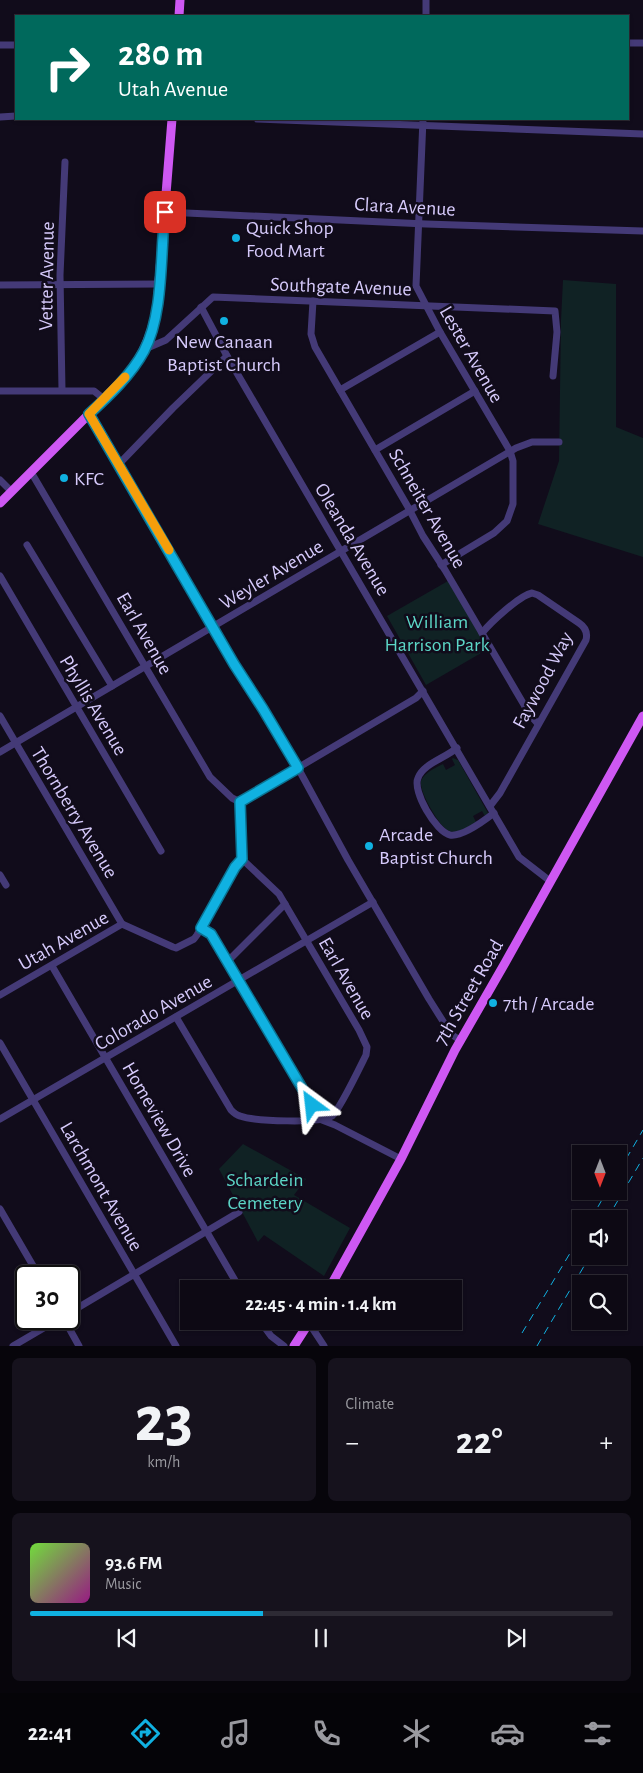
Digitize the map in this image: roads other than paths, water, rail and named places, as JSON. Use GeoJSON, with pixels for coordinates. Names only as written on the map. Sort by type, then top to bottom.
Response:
{"type":"FeatureCollection","features":[{"type":"Feature","properties":{"kind":"main road"},"geometry":{"type":"LineString","coordinates":[[179,15],[180,0]]}},
{"type":"Feature","properties":{"kind":"main road"},"geometry":{"type":"LineString","coordinates":[[0,503],[104,400],[132,370],[145,349],[154,321],[159,284],[172,120]]}},
{"type":"Feature","properties":{"kind":"main road","name":"7th Street Road"},"geometry":{"type":"LineString","coordinates":[[334,1280],[401,1159],[448,1062],[643,716]]}},
{"type":"Feature","properties":{"kind":"main road"},"geometry":{"type":"LineString","coordinates":[[294,1346],[304,1330]]}},
{"type":"Feature","properties":{"kind":"street"},"geometry":{"type":"LineString","coordinates":[[426,0],[426,15]]}},
{"type":"Feature","properties":{"kind":"street"},"geometry":{"type":"LineString","coordinates":[[629,43],[643,43]]}},
{"type":"Feature","properties":{"kind":"street"},"geometry":{"type":"LineString","coordinates":[[0,45],[15,45]]}},
{"type":"Feature","properties":{"kind":"street"},"geometry":{"type":"LineString","coordinates":[[0,117],[15,116]]}},
{"type":"Feature","properties":{"kind":"street"},"geometry":{"type":"LineString","coordinates":[[312,120],[422,122],[643,134]]}},
{"type":"Feature","properties":{"kind":"street","name":"Lester Avenue"},"geometry":{"type":"LineString","coordinates":[[422,122],[416,286],[440,332],[510,451],[513,461],[513,504],[507,521],[494,533],[441,565]]}},
{"type":"Feature","properties":{"kind":"street","name":"Vetter Avenue"},"geometry":{"type":"LineString","coordinates":[[62,390],[61,284],[65,162]]}},
{"type":"Feature","properties":{"kind":"street","name":"Clara Avenue"},"geometry":{"type":"LineString","coordinates":[[165,212],[643,231]]}},
{"type":"Feature","properties":{"kind":"street"},"geometry":{"type":"LineString","coordinates":[[0,285],[159,284]]}},
{"type":"Feature","properties":{"kind":"street","name":"Southgate Avenue"},"geometry":{"type":"LineString","coordinates":[[145,349],[166,340],[213,298],[555,311],[557,332],[553,376]]}},
{"type":"Feature","properties":{"kind":"street","name":"Schneiter Avenue"},"geometry":{"type":"LineString","coordinates":[[313,301],[312,342],[441,565],[530,714],[538,724]]}},
{"type":"Feature","properties":{"kind":"street","name":"Oleanda Avenue"},"geometry":{"type":"LineString","coordinates":[[201,307],[227,356],[492,810],[520,856],[550,881]]}},
{"type":"Feature","properties":{"kind":"street"},"geometry":{"type":"LineString","coordinates":[[340,390],[440,332]]}},
{"type":"Feature","properties":{"kind":"street"},"geometry":{"type":"LineString","coordinates":[[119,464],[227,356]]}},
{"type":"Feature","properties":{"kind":"street"},"geometry":{"type":"LineString","coordinates":[[0,391],[94,391],[104,400]]}},
{"type":"Feature","properties":{"kind":"street"},"geometry":{"type":"LineString","coordinates":[[375,450],[475,391]]}},
{"type":"Feature","properties":{"kind":"street"},"geometry":{"type":"LineString","coordinates":[[89,414],[213,627],[298,768],[373,902],[451,1034],[461,1041]]}},
{"type":"Feature","properties":{"kind":"street","name":"Weyler Avenue"},"geometry":{"type":"LineString","coordinates":[[0,752],[510,451],[532,442],[559,442]]}},
{"type":"Feature","properties":{"kind":"street","name":"Earl Avenue"},"geometry":{"type":"LineString","coordinates":[[31,472],[210,777],[232,798],[240,802]]}},
{"type":"Feature","properties":{"kind":"street"},"geometry":{"type":"LineString","coordinates":[[0,480],[12,491]]}},
{"type":"Feature","properties":{"kind":"street"},"geometry":{"type":"LineString","coordinates":[[27,545],[112,686]]}},
{"type":"Feature","properties":{"kind":"street","name":"Phyllis Avenue"},"geometry":{"type":"LineString","coordinates":[[0,576],[161,851]]}},
{"type":"Feature","properties":{"kind":"street","name":"Faywood Way"},"geometry":{"type":"LineString","coordinates":[[482,633],[502,614],[522,598],[532,593],[572,617],[585,629],[586,640],[492,810]]}},
{"type":"Feature","properties":{"kind":"street"},"geometry":{"type":"LineString","coordinates":[[242,859],[240,802],[416,698],[423,691]]}},
{"type":"Feature","properties":{"kind":"street","name":"Thornberry Avenue"},"geometry":{"type":"LineString","coordinates":[[0,716],[122,924]]}},
{"type":"Feature","properties":{"kind":"street"},"geometry":{"type":"LineString","coordinates":[[457,748],[420,773],[416,786],[419,795],[439,828],[450,835],[460,834],[492,810]]}},
{"type":"Feature","properties":{"kind":"street","name":"Earl Avenue"},"geometry":{"type":"LineString","coordinates":[[242,859],[279,894],[359,1030],[367,1047],[366,1055],[334,1115],[322,1120]]}},
{"type":"Feature","properties":{"kind":"street","name":"Utah Avenue"},"geometry":{"type":"LineString","coordinates":[[0,995],[122,924],[176,948],[194,938],[235,867],[242,859]]}},
{"type":"Feature","properties":{"kind":"street"},"geometry":{"type":"LineString","coordinates":[[0,875],[6,885]]}},
{"type":"Feature","properties":{"kind":"street","name":"Colorado Avenue"},"geometry":{"type":"LineString","coordinates":[[0,1119],[373,902]]}},
{"type":"Feature","properties":{"kind":"street"},"geometry":{"type":"LineString","coordinates":[[227,962],[285,904]]}},
{"type":"Feature","properties":{"kind":"street"},"geometry":{"type":"LineString","coordinates":[[201,928],[211,934],[322,1120]]}},
{"type":"Feature","properties":{"kind":"street","name":"Homeview Drive"},"geometry":{"type":"LineString","coordinates":[[52,966],[235,1280]]}},
{"type":"Feature","properties":{"kind":"street"},"geometry":{"type":"LineString","coordinates":[[176,1017],[231,1110],[237,1115],[304,1122],[322,1120],[401,1159]]}},
{"type":"Feature","properties":{"kind":"street","name":"Larchmont Avenue"},"geometry":{"type":"LineString","coordinates":[[0,1043],[176,1346]]}},
{"type":"Feature","properties":{"kind":"street"},"geometry":{"type":"LineString","coordinates":[[0,1210],[32,1265]]}},
{"type":"Feature","properties":{"kind":"street"},"geometry":{"type":"LineString","coordinates":[[80,1307],[239,1212]]}},
{"type":"Feature","properties":{"kind":"street"},"geometry":{"type":"LineString","coordinates":[[13,1346],[40,1330]]}},
{"type":"Feature","properties":{"kind":"street"},"geometry":{"type":"LineString","coordinates":[[70,1330],[79,1346]]}},
{"type":"Feature","properties":{"kind":"street"},"geometry":{"type":"LineString","coordinates":[[266,1330],[270,1336],[284,1346]]}},
{"type":"Feature","properties":{"kind":"street"},"geometry":{"type":"LineString","coordinates":[[314,1330],[324,1346]]}},
{"type":"Feature","properties":{"kind":"railway"},"geometry":{"type":"LineString","coordinates":[[628,1156],[643,1130]]}},
{"type":"Feature","properties":{"kind":"railway"},"geometry":{"type":"LineString","coordinates":[[612,1210],[643,1158]]}},
{"type":"Feature","properties":{"kind":"railway"},"geometry":{"type":"LineString","coordinates":[[596,1210],[602,1200]]}},
{"type":"Feature","properties":{"kind":"railway"},"geometry":{"type":"LineString","coordinates":[[522,1333],[572,1250]]}},
{"type":"Feature","properties":{"kind":"railway"},"geometry":{"type":"LineString","coordinates":[[537,1346],[585,1265]]}},
{"type":"Feature","properties":{"kind":"place","name":"Quick Shop Food Mart"},"geometry":{"type":"Point","coordinates":[236,238]}},
{"type":"Feature","properties":{"kind":"place","name":"New Canaan Baptist Church"},"geometry":{"type":"Point","coordinates":[224,321]}},
{"type":"Feature","properties":{"kind":"place","name":"KFC"},"geometry":{"type":"Point","coordinates":[64,478]}},
{"type":"Feature","properties":{"kind":"place","name":"Arcade Baptist Church"},"geometry":{"type":"Point","coordinates":[369,846]}},
{"type":"Feature","properties":{"kind":"place","name":"7th / Arcade"},"geometry":{"type":"Point","coordinates":[493,1003]}},
{"type":"Feature","properties":{"kind":"park label","name":"William Harrison Park"},"geometry":{"type":"Point","coordinates":[437,632]}},
{"type":"Feature","properties":{"kind":"park label","name":"Schardein Cemetery"},"geometry":{"type":"Point","coordinates":[265,1190]}}]}
